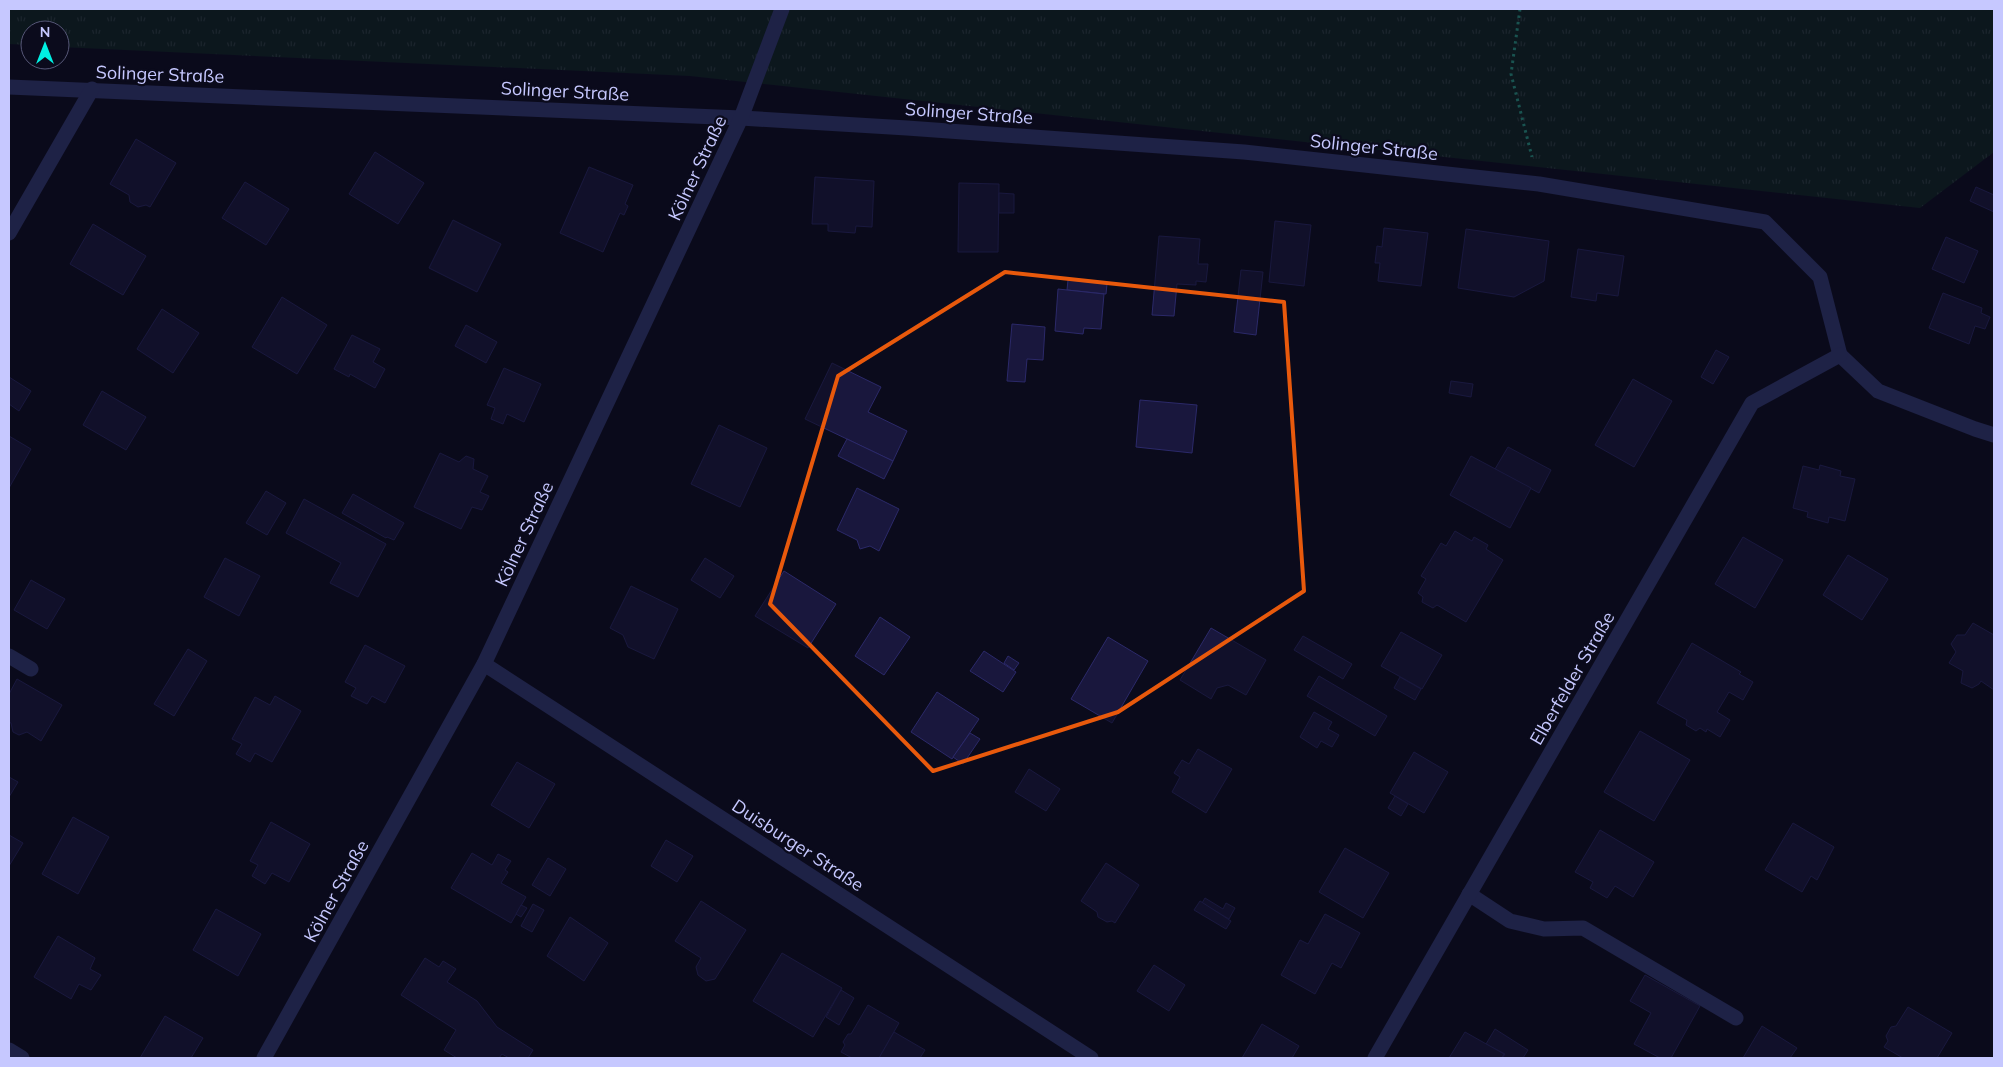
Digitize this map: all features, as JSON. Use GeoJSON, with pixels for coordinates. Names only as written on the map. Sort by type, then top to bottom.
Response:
{"type":"FeatureCollection","features":[{"type":"Feature","properties":{"kind":"street","name":"Kölner Straße"},"geometry":{"type":"LineString","coordinates":[[264,1058],[484,664],[741,118],[782,9]]}},
{"type":"Feature","properties":{"kind":"street","name":"Solinger Straße"},"geometry":{"type":"LineString","coordinates":[[9,87],[741,118],[917,128],[1244,152],[1539,184],[1765,222],[1820,277],[1840,354]]}},
{"type":"Feature","properties":{"kind":"street"},"geometry":{"type":"LineString","coordinates":[[9,233],[92,90]]}},
{"type":"Feature","properties":{"kind":"street"},"geometry":{"type":"LineString","coordinates":[[1840,354],[1878,391],[1994,435]]}},
{"type":"Feature","properties":{"kind":"street","name":"Elberfelder Straße"},"geometry":{"type":"LineString","coordinates":[[1375,1058],[1752,403],[1840,354]]}},
{"type":"Feature","properties":{"kind":"street"},"geometry":{"type":"LineString","coordinates":[[9,656],[31,669]]}},
{"type":"Feature","properties":{"kind":"street","name":"Duisburger Straße"},"geometry":{"type":"LineString","coordinates":[[484,664],[1091,1058]]}},
{"type":"Feature","properties":{"kind":"street"},"geometry":{"type":"LineString","coordinates":[[1469,894],[1510,921],[1544,929],[1583,928],[1736,1018]]}},
{"type":"Feature","properties":{"kind":"street"},"geometry":{"type":"LineString","coordinates":[[9,1050],[22,1058]]}},
{"type":"Feature","properties":{"kind":"path"},"geometry":{"type":"LineString","coordinates":[[1520,9],[1511,74],[1539,184]]}},
{"type":"Feature","properties":{"kind":"highlighted area"},"geometry":{"type":"Polygon","coordinates":[[[1005,272],[1284,302],[1304,591],[1118,712],[933,771],[770,604],[838,376],[1005,272]]]}},
{"type":"Feature","properties":{"kind":"green space"},"geometry":{"type":"Polygon","coordinates":[[[9,9],[1994,9],[1994,152],[1920,208],[690,76],[70,47],[70,20],[20,20],[20,45],[9,44],[9,9]]]}},
{"type":"Feature","properties":{"kind":"building"},"geometry":{"type":"Polygon","coordinates":[[[136,139],[176,163],[150,207],[146,205],[138,207],[130,202],[129,195],[110,184],[136,139]]]}},
{"type":"Feature","properties":{"kind":"building"},"geometry":{"type":"Polygon","coordinates":[[[375,152],[424,183],[398,224],[349,194],[375,152]]]}},
{"type":"Feature","properties":{"kind":"building"},"geometry":{"type":"Polygon","coordinates":[[[589,167],[633,185],[625,204],[628,206],[624,215],[620,213],[603,252],[560,233],[589,167]]]}},
{"type":"Feature","properties":{"kind":"building"},"geometry":{"type":"Polygon","coordinates":[[[815,177],[874,181],[872,227],[856,226],[855,233],[828,231],[828,224],[812,224],[815,177]]]}},
{"type":"Feature","properties":{"kind":"building"},"geometry":{"type":"Polygon","coordinates":[[[245,182],[289,209],[266,245],[222,218],[245,182]]]}},
{"type":"Feature","properties":{"kind":"building"},"geometry":{"type":"Polygon","coordinates":[[[959,183],[999,184],[998,252],[958,252],[959,183]]]}},
{"type":"Feature","properties":{"kind":"building"},"geometry":{"type":"Polygon","coordinates":[[[1976,187],[1994,195],[1994,212],[1970,201],[1976,187]]]}},
{"type":"Feature","properties":{"kind":"building"},"geometry":{"type":"Polygon","coordinates":[[[999,193],[1014,194],[1014,213],[999,213],[999,193]]]}},
{"type":"Feature","properties":{"kind":"building"},"geometry":{"type":"Polygon","coordinates":[[[453,220],[501,244],[477,292],[429,268],[453,220]]]}},
{"type":"Feature","properties":{"kind":"building"},"geometry":{"type":"Polygon","coordinates":[[[1275,221],[1311,225],[1304,286],[1269,282],[1275,221]]]}},
{"type":"Feature","properties":{"kind":"building"},"geometry":{"type":"Polygon","coordinates":[[[93,224],[146,256],[123,295],[70,264],[93,224]]]}},
{"type":"Feature","properties":{"kind":"building"},"geometry":{"type":"Polygon","coordinates":[[[1384,228],[1428,233],[1421,286],[1378,281],[1380,263],[1375,263],[1377,246],[1382,247],[1384,228]]]}},
{"type":"Feature","properties":{"kind":"building"},"geometry":{"type":"Polygon","coordinates":[[[1466,229],[1549,241],[1544,281],[1514,297],[1458,288],[1466,229]]]}},
{"type":"Feature","properties":{"kind":"building"},"geometry":{"type":"Polygon","coordinates":[[[1159,236],[1200,239],[1198,264],[1208,264],[1206,282],[1196,281],[1196,285],[1177,284],[1174,316],[1152,315],[1159,236]]]}},
{"type":"Feature","properties":{"kind":"building"},"geometry":{"type":"Polygon","coordinates":[[[1946,237],[1978,251],[1964,283],[1932,269],[1946,237]]]}},
{"type":"Feature","properties":{"kind":"building"},"geometry":{"type":"Polygon","coordinates":[[[1578,249],[1624,256],[1618,296],[1597,293],[1596,301],[1571,297],[1578,249]]]}},
{"type":"Feature","properties":{"kind":"building"},"geometry":{"type":"Polygon","coordinates":[[[1241,270],[1263,272],[1256,335],[1234,332],[1241,270]]]}},
{"type":"Feature","properties":{"kind":"building"},"geometry":{"type":"Polygon","coordinates":[[[1068,280],[1107,284],[1106,294],[1067,290],[1068,280]]]}},
{"type":"Feature","properties":{"kind":"building"},"geometry":{"type":"Polygon","coordinates":[[[1058,289],[1104,294],[1101,329],[1084,328],[1083,334],[1055,331],[1058,289]]]}},
{"type":"Feature","properties":{"kind":"building"},"geometry":{"type":"Polygon","coordinates":[[[1943,293],[1982,308],[1981,313],[1990,317],[1985,329],[1975,326],[1969,344],[1929,328],[1943,293]]]}},
{"type":"Feature","properties":{"kind":"building"},"geometry":{"type":"Polygon","coordinates":[[[282,297],[327,325],[297,374],[252,347],[282,297]]]}},
{"type":"Feature","properties":{"kind":"building"},"geometry":{"type":"Polygon","coordinates":[[[162,309],[199,333],[173,373],[137,349],[162,309]]]}},
{"type":"Feature","properties":{"kind":"building"},"geometry":{"type":"Polygon","coordinates":[[[1012,324],[1045,327],[1043,360],[1027,359],[1025,382],[1007,381],[1012,324]]]}},
{"type":"Feature","properties":{"kind":"building"},"geometry":{"type":"Polygon","coordinates":[[[466,325],[497,342],[486,363],[455,346],[466,325]]]}},
{"type":"Feature","properties":{"kind":"building"},"geometry":{"type":"Polygon","coordinates":[[[352,335],[380,349],[373,362],[385,369],[375,388],[350,374],[349,377],[334,369],[352,335]]]}},
{"type":"Feature","properties":{"kind":"building"},"geometry":{"type":"Polygon","coordinates":[[[1716,350],[1729,357],[1713,384],[1701,377],[1716,350]]]}},
{"type":"Feature","properties":{"kind":"building"},"geometry":{"type":"Polygon","coordinates":[[[832,363],[881,387],[868,412],[907,431],[893,461],[805,419],[832,363]]]}},
{"type":"Feature","properties":{"kind":"building"},"geometry":{"type":"Polygon","coordinates":[[[504,368],[541,384],[524,422],[507,414],[503,424],[491,419],[495,408],[487,405],[504,368]]]}},
{"type":"Feature","properties":{"kind":"building"},"geometry":{"type":"Polygon","coordinates":[[[9,377],[31,391],[19,411],[9,404],[9,377]]]}},
{"type":"Feature","properties":{"kind":"building"},"geometry":{"type":"Polygon","coordinates":[[[1633,379],[1672,401],[1634,467],[1595,445],[1633,379]]]}},
{"type":"Feature","properties":{"kind":"building"},"geometry":{"type":"Polygon","coordinates":[[[1451,381],[1473,384],[1471,397],[1449,393],[1451,381]]]}},
{"type":"Feature","properties":{"kind":"building"},"geometry":{"type":"Polygon","coordinates":[[[102,391],[146,417],[126,450],[83,425],[102,391]]]}},
{"type":"Feature","properties":{"kind":"building"},"geometry":{"type":"Polygon","coordinates":[[[1140,400],[1197,405],[1192,453],[1136,447],[1140,400]]]}},
{"type":"Feature","properties":{"kind":"building"},"geometry":{"type":"Polygon","coordinates":[[[719,425],[767,448],[740,507],[691,484],[719,425]]]}},
{"type":"Feature","properties":{"kind":"building"},"geometry":{"type":"Polygon","coordinates":[[[9,436],[31,449],[9,488],[9,436]]]}},
{"type":"Feature","properties":{"kind":"building"},"geometry":{"type":"Polygon","coordinates":[[[847,439],[893,461],[884,479],[838,456],[847,439]]]}},
{"type":"Feature","properties":{"kind":"building"},"geometry":{"type":"Polygon","coordinates":[[[1508,447],[1551,470],[1539,493],[1495,469],[1508,447]]]}},
{"type":"Feature","properties":{"kind":"building"},"geometry":{"type":"Polygon","coordinates":[[[440,453],[459,462],[466,456],[474,459],[473,469],[488,476],[480,492],[489,496],[482,510],[472,507],[461,529],[414,507],[440,453]]]}},
{"type":"Feature","properties":{"kind":"building"},"geometry":{"type":"Polygon","coordinates":[[[1471,456],[1531,488],[1510,528],[1450,495],[1471,456]]]}},
{"type":"Feature","properties":{"kind":"building"},"geometry":{"type":"Polygon","coordinates":[[[1820,465],[1841,471],[1840,476],[1855,479],[1845,521],[1829,517],[1828,523],[1807,517],[1808,512],[1793,508],[1803,466],[1819,470],[1820,465]]]}},
{"type":"Feature","properties":{"kind":"building"},"geometry":{"type":"Polygon","coordinates":[[[857,488],[899,509],[879,551],[870,546],[860,549],[857,540],[837,530],[857,488]]]}},
{"type":"Feature","properties":{"kind":"building"},"geometry":{"type":"Polygon","coordinates":[[[266,491],[286,503],[267,535],[246,523],[266,491]]]}},
{"type":"Feature","properties":{"kind":"building"},"geometry":{"type":"Polygon","coordinates":[[[353,494],[404,523],[394,540],[386,538],[342,513],[353,494]]]}},
{"type":"Feature","properties":{"kind":"building"},"geometry":{"type":"Polygon","coordinates":[[[304,499],[386,544],[358,597],[330,583],[341,563],[286,533],[304,499]]]}},
{"type":"Feature","properties":{"kind":"building"},"geometry":{"type":"Polygon","coordinates":[[[1455,531],[1472,541],[1474,537],[1488,545],[1486,549],[1503,560],[1466,622],[1437,605],[1433,608],[1422,602],[1423,597],[1418,593],[1426,579],[1421,576],[1441,543],[1446,546],[1455,531]]]}},
{"type":"Feature","properties":{"kind":"building"},"geometry":{"type":"Polygon","coordinates":[[[1743,537],[1783,560],[1755,608],[1715,584],[1743,537]]]}},
{"type":"Feature","properties":{"kind":"building"},"geometry":{"type":"Polygon","coordinates":[[[1848,555],[1888,579],[1862,620],[1823,595],[1848,555]]]}},
{"type":"Feature","properties":{"kind":"building"},"geometry":{"type":"Polygon","coordinates":[[[225,558],[260,576],[239,616],[204,597],[225,558]]]}},
{"type":"Feature","properties":{"kind":"building"},"geometry":{"type":"Polygon","coordinates":[[[705,558],[734,576],[720,598],[691,580],[705,558]]]}},
{"type":"Feature","properties":{"kind":"building"},"geometry":{"type":"Polygon","coordinates":[[[784,571],[836,604],[808,648],[755,616],[784,571]]]}},
{"type":"Feature","properties":{"kind":"building"},"geometry":{"type":"Polygon","coordinates":[[[31,580],[65,599],[47,629],[14,610],[31,580]]]}},
{"type":"Feature","properties":{"kind":"building"},"geometry":{"type":"Polygon","coordinates":[[[631,586],[678,609],[654,659],[628,647],[623,635],[610,628],[631,586]]]}},
{"type":"Feature","properties":{"kind":"building"},"geometry":{"type":"Polygon","coordinates":[[[880,617],[910,637],[884,675],[855,656],[880,617]]]}},
{"type":"Feature","properties":{"kind":"building"},"geometry":{"type":"Polygon","coordinates":[[[1973,623],[1994,635],[1994,690],[1981,681],[1972,688],[1961,683],[1963,671],[1949,663],[1956,652],[1951,644],[1957,635],[1965,635],[1973,623]]]}},
{"type":"Feature","properties":{"kind":"building"},"geometry":{"type":"Polygon","coordinates":[[[1211,628],[1266,660],[1246,695],[1228,685],[1217,688],[1211,699],[1180,680],[1211,628]]]}},
{"type":"Feature","properties":{"kind":"building"},"geometry":{"type":"Polygon","coordinates":[[[1401,632],[1442,655],[1422,689],[1381,666],[1401,632]]]}},
{"type":"Feature","properties":{"kind":"building"},"geometry":{"type":"Polygon","coordinates":[[[1303,636],[1352,664],[1343,679],[1294,650],[1303,636]]]}},
{"type":"Feature","properties":{"kind":"building"},"geometry":{"type":"Polygon","coordinates":[[[1108,637],[1148,661],[1112,723],[1071,699],[1108,637]]]}},
{"type":"Feature","properties":{"kind":"building"},"geometry":{"type":"Polygon","coordinates":[[[1692,643],[1741,672],[1739,674],[1753,682],[1743,700],[1729,692],[1717,712],[1730,720],[1720,737],[1707,729],[1706,732],[1700,728],[1696,731],[1686,725],[1687,720],[1657,703],[1692,643]]]}},
{"type":"Feature","properties":{"kind":"building"},"geometry":{"type":"Polygon","coordinates":[[[365,645],[405,666],[385,703],[372,696],[367,704],[351,696],[356,688],[345,682],[365,645]]]}},
{"type":"Feature","properties":{"kind":"building"},"geometry":{"type":"Polygon","coordinates":[[[188,649],[207,661],[174,716],[154,704],[188,649]]]}},
{"type":"Feature","properties":{"kind":"building"},"geometry":{"type":"Polygon","coordinates":[[[984,651],[1016,672],[1003,692],[970,671],[984,651]]]}},
{"type":"Feature","properties":{"kind":"building"},"geometry":{"type":"Polygon","coordinates":[[[1008,656],[1019,663],[1014,670],[1004,663],[1008,656]]]}},
{"type":"Feature","properties":{"kind":"building"},"geometry":{"type":"Polygon","coordinates":[[[1319,676],[1387,716],[1375,736],[1307,696],[1319,676]]]}},
{"type":"Feature","properties":{"kind":"building"},"geometry":{"type":"Polygon","coordinates":[[[1400,677],[1421,689],[1415,700],[1394,688],[1400,677]]]}},
{"type":"Feature","properties":{"kind":"building"},"geometry":{"type":"Polygon","coordinates":[[[17,679],[62,705],[41,741],[27,732],[19,735],[13,732],[9,722],[9,694],[17,679]]]}},
{"type":"Feature","properties":{"kind":"building"},"geometry":{"type":"Polygon","coordinates":[[[937,692],[979,719],[952,759],[911,732],[937,692]]]}},
{"type":"Feature","properties":{"kind":"building"},"geometry":{"type":"Polygon","coordinates":[[[275,696],[301,711],[272,762],[255,753],[250,762],[236,754],[242,744],[232,739],[255,697],[270,705],[275,696]]]}},
{"type":"Feature","properties":{"kind":"building"},"geometry":{"type":"Polygon","coordinates":[[[1314,712],[1332,722],[1328,729],[1339,735],[1332,747],[1321,741],[1317,748],[1300,737],[1314,712]]]}},
{"type":"Feature","properties":{"kind":"building"},"geometry":{"type":"Polygon","coordinates":[[[1640,731],[1690,760],[1654,821],[1604,792],[1640,731]]]}},
{"type":"Feature","properties":{"kind":"building"},"geometry":{"type":"Polygon","coordinates":[[[970,733],[980,739],[963,764],[953,757],[970,733]]]}},
{"type":"Feature","properties":{"kind":"building"},"geometry":{"type":"Polygon","coordinates":[[[1198,749],[1232,769],[1206,813],[1172,792],[1180,777],[1174,773],[1182,760],[1189,764],[1198,749]]]}},
{"type":"Feature","properties":{"kind":"building"},"geometry":{"type":"Polygon","coordinates":[[[1414,752],[1448,772],[1424,813],[1390,793],[1414,752]]]}},
{"type":"Feature","properties":{"kind":"building"},"geometry":{"type":"Polygon","coordinates":[[[517,762],[555,784],[529,828],[491,805],[517,762]]]}},
{"type":"Feature","properties":{"kind":"building"},"geometry":{"type":"Polygon","coordinates":[[[1029,769],[1060,789],[1046,811],[1015,792],[1029,769]]]}},
{"type":"Feature","properties":{"kind":"building"},"geometry":{"type":"Polygon","coordinates":[[[9,777],[18,782],[9,797],[9,777]]]}},
{"type":"Feature","properties":{"kind":"building"},"geometry":{"type":"Polygon","coordinates":[[[1395,796],[1408,804],[1401,816],[1388,808],[1395,796]]]}},
{"type":"Feature","properties":{"kind":"building"},"geometry":{"type":"Polygon","coordinates":[[[73,817],[109,837],[78,894],[42,874],[73,817]]]}},
{"type":"Feature","properties":{"kind":"building"},"geometry":{"type":"Polygon","coordinates":[[[271,822],[310,844],[289,882],[272,873],[265,884],[252,876],[258,865],[250,861],[271,822]]]}},
{"type":"Feature","properties":{"kind":"building"},"geometry":{"type":"Polygon","coordinates":[[[1793,823],[1834,847],[1817,880],[1811,876],[1802,892],[1765,870],[1793,823]]]}},
{"type":"Feature","properties":{"kind":"building"},"geometry":{"type":"Polygon","coordinates":[[[1600,830],[1654,862],[1633,897],[1615,886],[1607,898],[1590,888],[1593,882],[1575,872],[1600,830]]]}},
{"type":"Feature","properties":{"kind":"building"},"geometry":{"type":"Polygon","coordinates":[[[9,835],[23,843],[9,866],[9,835]]]}},
{"type":"Feature","properties":{"kind":"building"},"geometry":{"type":"Polygon","coordinates":[[[666,840],[693,856],[677,882],[651,866],[666,840]]]}},
{"type":"Feature","properties":{"kind":"building"},"geometry":{"type":"Polygon","coordinates":[[[1345,848],[1389,873],[1363,918],[1319,892],[1345,848]]]}},
{"type":"Feature","properties":{"kind":"building"},"geometry":{"type":"Polygon","coordinates":[[[472,853],[492,865],[498,854],[511,861],[505,870],[508,872],[501,883],[526,897],[511,923],[451,888],[472,853]]]}},
{"type":"Feature","properties":{"kind":"building"},"geometry":{"type":"Polygon","coordinates":[[[548,858],[566,869],[550,896],[532,885],[548,858]]]}},
{"type":"Feature","properties":{"kind":"building"},"geometry":{"type":"Polygon","coordinates":[[[1106,863],[1139,885],[1115,923],[1112,921],[1107,922],[1098,917],[1097,912],[1081,901],[1106,863]]]}},
{"type":"Feature","properties":{"kind":"building"},"geometry":{"type":"Polygon","coordinates":[[[1205,898],[1223,909],[1226,903],[1235,908],[1229,919],[1202,903],[1205,898]]]}},
{"type":"Feature","properties":{"kind":"building"},"geometry":{"type":"Polygon","coordinates":[[[701,901],[746,930],[715,979],[706,981],[698,975],[696,967],[701,958],[675,941],[701,901]]]}},
{"type":"Feature","properties":{"kind":"building"},"geometry":{"type":"Polygon","coordinates":[[[1200,901],[1231,921],[1226,929],[1194,910],[1200,901]]]}},
{"type":"Feature","properties":{"kind":"building"},"geometry":{"type":"Polygon","coordinates":[[[533,904],[544,910],[532,932],[521,926],[533,904]]]}},
{"type":"Feature","properties":{"kind":"building"},"geometry":{"type":"Polygon","coordinates":[[[521,905],[527,908],[521,917],[516,914],[521,905]]]}},
{"type":"Feature","properties":{"kind":"building"},"geometry":{"type":"Polygon","coordinates":[[[216,909],[261,934],[238,976],[193,950],[216,909]]]}},
{"type":"Feature","properties":{"kind":"building"},"geometry":{"type":"Polygon","coordinates":[[[1325,914],[1360,933],[1341,968],[1332,963],[1315,994],[1281,975],[1300,940],[1308,944],[1325,914]]]}},
{"type":"Feature","properties":{"kind":"building"},"geometry":{"type":"Polygon","coordinates":[[[570,917],[608,943],[584,981],[547,956],[570,917]]]}},
{"type":"Feature","properties":{"kind":"building"},"geometry":{"type":"Polygon","coordinates":[[[58,936],[95,958],[90,969],[101,975],[91,990],[79,984],[71,999],[34,977],[58,936]]]}},
{"type":"Feature","properties":{"kind":"building"},"geometry":{"type":"Polygon","coordinates":[[[782,953],[842,988],[813,1037],[753,1001],[782,953]]]}},
{"type":"Feature","properties":{"kind":"building"},"geometry":{"type":"Polygon","coordinates":[[[425,958],[439,967],[443,961],[456,969],[447,982],[477,1001],[497,1027],[533,1050],[528,1058],[509,1058],[502,1054],[499,1058],[457,1058],[444,1050],[456,1030],[401,995],[425,958]]]}},
{"type":"Feature","properties":{"kind":"building"},"geometry":{"type":"Polygon","coordinates":[[[1154,965],[1185,985],[1169,1011],[1137,991],[1154,965]]]}},
{"type":"Feature","properties":{"kind":"building"},"geometry":{"type":"Polygon","coordinates":[[[1645,975],[1700,1006],[1671,1058],[1660,1058],[1634,1044],[1651,1013],[1630,1001],[1645,975]]]}},
{"type":"Feature","properties":{"kind":"building"},"geometry":{"type":"Polygon","coordinates":[[[841,990],[854,998],[839,1025],[826,1017],[841,990]]]}},
{"type":"Feature","properties":{"kind":"building"},"geometry":{"type":"Polygon","coordinates":[[[868,1005],[899,1023],[879,1058],[852,1058],[841,1052],[845,1045],[843,1042],[848,1034],[851,1034],[868,1005]]]}},
{"type":"Feature","properties":{"kind":"building"},"geometry":{"type":"Polygon","coordinates":[[[1908,1007],[1952,1033],[1937,1058],[1903,1058],[1884,1047],[1888,1041],[1886,1036],[1891,1027],[1896,1026],[1908,1007]]]}},
{"type":"Feature","properties":{"kind":"building"},"geometry":{"type":"Polygon","coordinates":[[[165,1016],[203,1038],[191,1058],[140,1058],[165,1016]]]}},
{"type":"Feature","properties":{"kind":"building"},"geometry":{"type":"Polygon","coordinates":[[[1262,1024],[1299,1046],[1292,1058],[1242,1058],[1262,1024]]]}},
{"type":"Feature","properties":{"kind":"building"},"geometry":{"type":"Polygon","coordinates":[[[1762,1026],[1797,1048],[1790,1058],[1743,1058],[1762,1026]]]}},
{"type":"Feature","properties":{"kind":"building"},"geometry":{"type":"Polygon","coordinates":[[[1495,1029],[1528,1050],[1523,1058],[1502,1058],[1505,1054],[1486,1044],[1495,1029]]]}},
{"type":"Feature","properties":{"kind":"building"},"geometry":{"type":"Polygon","coordinates":[[[894,1032],[925,1050],[920,1058],[879,1058],[894,1032]]]}},
{"type":"Feature","properties":{"kind":"building"},"geometry":{"type":"Polygon","coordinates":[[[1465,1032],[1504,1054],[1502,1058],[1449,1058],[1465,1032]]]}}]}
